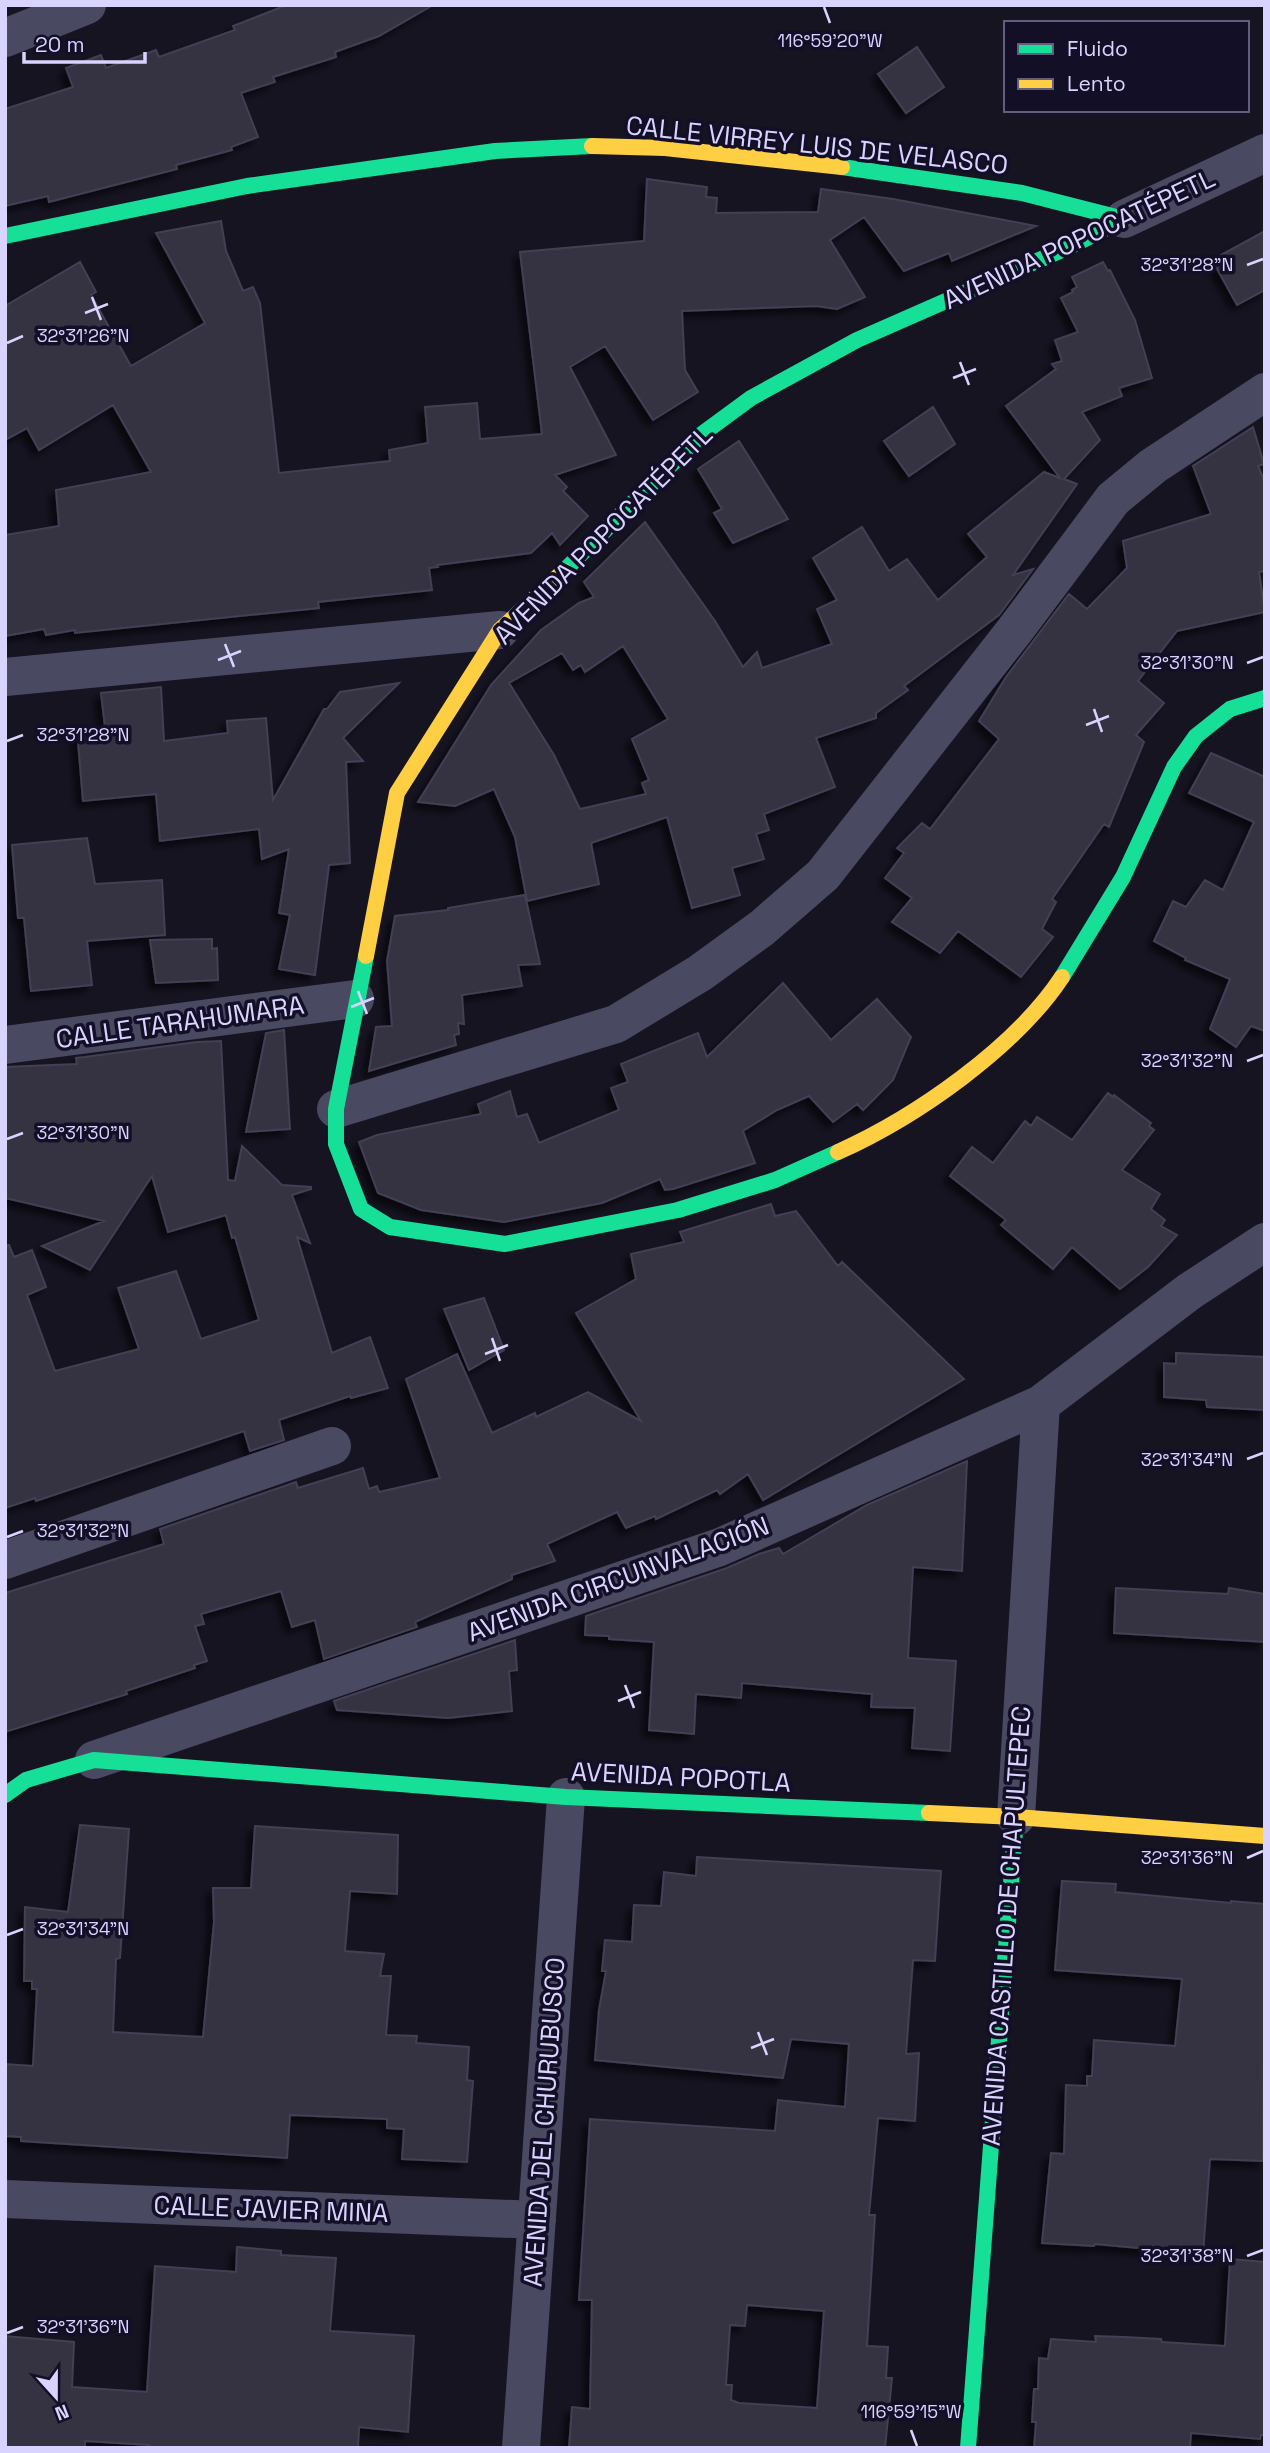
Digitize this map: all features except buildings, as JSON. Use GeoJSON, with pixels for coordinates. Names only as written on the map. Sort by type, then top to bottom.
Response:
{"type":"FeatureCollection","features":[{"type":"Feature","properties":{"kind":"street"},"geometry":{"type":"LineString","coordinates":[[5,38],[87,5]]}},
{"type":"Feature","properties":{"kind":"street","name":"CALLE VIRREY LUIS DE VELASCO"},"geometry":{"type":"LineString","coordinates":[[5,236],[247,186],[495,151],[596,146],[665,148],[895,174],[1023,193],[1124,219]]}},
{"type":"Feature","properties":{"kind":"street","name":"AVENIDA POPOCATÉPETL"},"geometry":{"type":"LineString","coordinates":[[1265,153],[1071,246],[857,340],[751,398],[702,434],[558,577],[500,630],[397,793],[355,999],[336,1110],[336,1144],[361,1209],[390,1227],[505,1244],[678,1210],[775,1180],[844,1149],[915,1109],[959,1080],[1012,1036],[1052,992],[1123,877],[1174,767],[1196,736],[1230,709],[1265,698]]}},
{"type":"Feature","properties":{"kind":"street"},"geometry":{"type":"LineString","coordinates":[[336,1110],[616,1024],[700,973],[762,928],[823,875],[1015,630],[1113,499],[1153,466],[1265,392]]}},
{"type":"Feature","properties":{"kind":"street"},"geometry":{"type":"LineString","coordinates":[[5,677],[500,630]]}},
{"type":"Feature","properties":{"kind":"street","name":"CALLE TARAHUMARA"},"geometry":{"type":"LineString","coordinates":[[5,1045],[355,999]]}},
{"type":"Feature","properties":{"kind":"street","name":"AVENIDA CIRCUNVALACIÓN"},"geometry":{"type":"LineString","coordinates":[[5,1795],[26,1780],[94,1760],[720,1547],[1041,1404],[1190,1291],[1265,1242]]}},
{"type":"Feature","properties":{"kind":"street","name":"AVENIDA CASTILLO DE CHAPULTEPEC"},"geometry":{"type":"LineString","coordinates":[[968,2448],[1016,1818],[1041,1404]]}},
{"type":"Feature","properties":{"kind":"street"},"geometry":{"type":"LineString","coordinates":[[5,1560],[332,1446]]}},
{"type":"Feature","properties":{"kind":"street","name":"AVENIDA POPOTLA"},"geometry":{"type":"LineString","coordinates":[[94,1760],[566,1797],[1016,1818],[1265,1836]]}},
{"type":"Feature","properties":{"kind":"street","name":"AVENIDA DEL CHURUBUSCO"},"geometry":{"type":"LineString","coordinates":[[521,2448],[566,1797]]}},
{"type":"Feature","properties":{"kind":"street","name":"CALLE JAVIER MINA"},"geometry":{"type":"LineString","coordinates":[[5,2199],[537,2220]]}},
{"type":"Feature","properties":{"kind":"traffic: fast"},"geometry":{"type":"LineString","coordinates":[[5,236],[247,186],[495,151],[592,146]]}},
{"type":"Feature","properties":{"kind":"traffic: fast"},"geometry":{"type":"LineString","coordinates":[[842,167],[1022,193],[1124,219]]}},
{"type":"Feature","properties":{"kind":"traffic: fast"},"geometry":{"type":"LineString","coordinates":[[564,571],[702,434],[751,398],[857,340],[1071,246],[1124,219]]}},
{"type":"Feature","properties":{"kind":"traffic: fast"},"geometry":{"type":"LineString","coordinates":[[1062,977],[1123,877],[1174,767],[1196,736],[1230,709],[1265,698]]}},
{"type":"Feature","properties":{"kind":"traffic: fast"},"geometry":{"type":"LineString","coordinates":[[366,956],[336,1109],[336,1144],[361,1209],[390,1227],[505,1244],[678,1210],[775,1180],[838,1152]]}},
{"type":"Feature","properties":{"kind":"traffic: fast"},"geometry":{"type":"LineString","coordinates":[[5,1795],[26,1780],[94,1760],[566,1797],[929,1813]]}},
{"type":"Feature","properties":{"kind":"traffic: fast"},"geometry":{"type":"LineString","coordinates":[[968,2448],[1016,1817]]}},
{"type":"Feature","properties":{"kind":"traffic: slow"},"geometry":{"type":"LineString","coordinates":[[592,146],[665,148],[842,167]]}},
{"type":"Feature","properties":{"kind":"traffic: slow"},"geometry":{"type":"LineString","coordinates":[[366,956],[397,793],[500,630],[564,571]]}},
{"type":"Feature","properties":{"kind":"traffic: slow"},"geometry":{"type":"LineString","coordinates":[[838,1152],[899,1120],[962,1078],[1018,1029],[1062,977]]}},
{"type":"Feature","properties":{"kind":"traffic: slow"},"geometry":{"type":"LineString","coordinates":[[929,1813],[1265,1836]]}}]}
